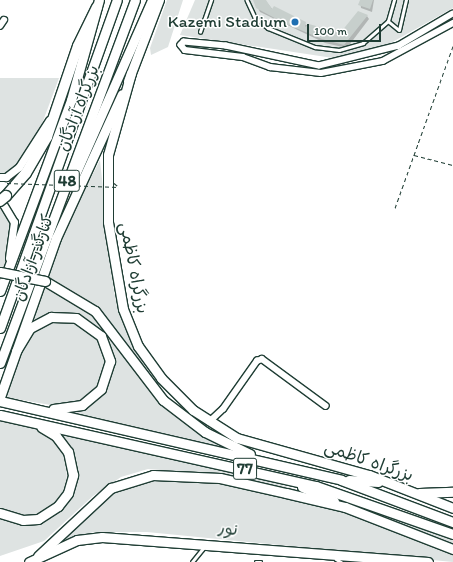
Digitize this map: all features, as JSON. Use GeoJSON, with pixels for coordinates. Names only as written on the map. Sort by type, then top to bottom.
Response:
{"type":"FeatureCollection","features":[{"type":"Feature","properties":{"kind":"highway"},"geometry":{"type":"LineString","coordinates":[[2,199],[40,152],[63,93],[78,46],[98,4]]}},
{"type":"Feature","properties":{"kind":"main road","name":"بزرگراه آزادگان"},"geometry":{"type":"LineString","coordinates":[[0,328],[117,0]]}},
{"type":"Feature","properties":{"kind":"main road","name":"بزرگراه آزادگان"},"geometry":{"type":"LineString","coordinates":[[0,363],[50,223],[135,0]]}},
{"type":"Feature","properties":{"kind":"main road"},"geometry":{"type":"LineString","coordinates":[[50,223],[113,95],[152,0]]}},
{"type":"Feature","properties":{"kind":"main road","name":"کنارگذر آزادگان"},"geometry":{"type":"LineString","coordinates":[[0,397],[56,238],[132,73],[160,0]]}},
{"type":"Feature","properties":{"kind":"main road","name":"کنارگذر آزادگان"},"geometry":{"type":"LineString","coordinates":[[0,291],[4,271],[71,100],[98,4]]}},
{"type":"Feature","properties":{"kind":"main road","name":"بزرگراه کاظمی"},"geometry":{"type":"LineString","coordinates":[[132,73],[112,134],[107,178],[108,222],[120,297],[138,346],[179,399],[208,422],[254,444],[338,465],[453,508]]}},
{"type":"Feature","properties":{"kind":"main road"},"geometry":{"type":"LineString","coordinates":[[4,271],[45,281],[95,310],[155,390],[179,413],[222,442],[290,468]]}},
{"type":"Feature","properties":{"kind":"main road"},"geometry":{"type":"LineString","coordinates":[[16,351],[37,322],[59,315],[90,324],[101,336],[108,353],[108,375],[92,398],[68,409],[36,409]]}},
{"type":"Feature","properties":{"kind":"main road"},"geometry":{"type":"LineString","coordinates":[[138,346],[156,382],[179,413]]}},
{"type":"Feature","properties":{"kind":"main road","name":"بزرگراه کاظمی"},"geometry":{"type":"LineString","coordinates":[[0,401],[341,480],[453,522]]}},
{"type":"Feature","properties":{"kind":"main road","name":"77"},"geometry":{"type":"LineString","coordinates":[[4,416],[283,478],[362,499],[453,534]]}},
{"type":"Feature","properties":{"kind":"main road"},"geometry":{"type":"LineString","coordinates":[[0,513],[23,520],[46,516],[64,500],[71,483],[72,466],[64,446],[56,436],[31,422]]}},
{"type":"Feature","properties":{"kind":"main road"},"geometry":{"type":"LineString","coordinates":[[38,556],[104,493],[119,483],[146,475],[220,478],[345,507]]}},
{"type":"Feature","properties":{"kind":"main road"},"geometry":{"type":"LineString","coordinates":[[283,478],[345,507],[453,549]]}},
{"type":"Feature","properties":{"kind":"main road"},"geometry":{"type":"LineString","coordinates":[[341,480],[388,483]]}},
{"type":"Feature","properties":{"kind":"main road"},"geometry":{"type":"LineString","coordinates":[[409,491],[433,495],[453,492]]}},
{"type":"Feature","properties":{"kind":"main road","name":"نور"},"geometry":{"type":"LineString","coordinates":[[29,562],[38,556],[77,540],[102,537],[428,562]]}},
{"type":"Feature","properties":{"kind":"street"},"geometry":{"type":"LineString","coordinates":[[453,14],[399,46],[319,66],[226,46],[184,42],[181,45],[185,50],[320,73],[383,61],[453,23]]}},
{"type":"Feature","properties":{"kind":"street"},"geometry":{"type":"LineString","coordinates":[[0,26],[4,20]]}},
{"type":"Feature","properties":{"kind":"street"},"geometry":{"type":"LineString","coordinates":[[0,177],[13,174],[24,162],[63,93]]}},
{"type":"Feature","properties":{"kind":"street"},"geometry":{"type":"LineString","coordinates":[[2,199],[14,222],[4,271]]}},
{"type":"Feature","properties":{"kind":"street"},"geometry":{"type":"LineString","coordinates":[[208,422],[223,409],[257,361],[262,359],[326,406]]}},
{"type":"Feature","properties":{"kind":"lane"},"geometry":{"type":"LineString","coordinates":[[200,32],[211,0]]}},
{"type":"Feature","properties":{"kind":"lane"},"geometry":{"type":"LineString","coordinates":[[247,0],[255,17],[268,28],[315,48],[339,50],[363,43],[388,21],[394,0]]}},
{"type":"Feature","properties":{"kind":"lane"},"geometry":{"type":"LineString","coordinates":[[388,21],[399,30],[406,0]]}},
{"type":"Feature","properties":{"kind":"lane"},"geometry":{"type":"LineString","coordinates":[[192,562],[208,544]]}},
{"type":"Feature","properties":{"kind":"lane"},"geometry":{"type":"LineString","coordinates":[[327,554],[341,562]]}},
{"type":"Feature","properties":{"kind":"lane"},"geometry":{"type":"LineString","coordinates":[[256,562],[261,562]]}},
{"type":"Feature","properties":{"kind":"path"},"geometry":{"type":"LineString","coordinates":[[395,208],[453,46]]}},
{"type":"Feature","properties":{"kind":"path"},"geometry":{"type":"LineString","coordinates":[[414,155],[453,165]]}},
{"type":"Feature","properties":{"kind":"path"},"geometry":{"type":"LineString","coordinates":[[7,183],[119,186]]}},
{"type":"Feature","properties":{"kind":"shaded area"},"geometry":{"type":"Polygon","coordinates":[[[167,0],[183,0],[168,47],[151,55],[150,48],[167,0]]]}},
{"type":"Feature","properties":{"kind":"shaded area"},"geometry":{"type":"Polygon","coordinates":[[[195,0],[453,0],[453,8],[389,44],[333,58],[180,35],[195,0]]]}},
{"type":"Feature","properties":{"kind":"shaded area"},"geometry":{"type":"Polygon","coordinates":[[[0,78],[59,78],[36,140],[22,161],[5,175],[0,173],[0,78]]]}},
{"type":"Feature","properties":{"kind":"shaded area"},"geometry":{"type":"Polygon","coordinates":[[[100,160],[114,292],[125,328],[148,373],[100,312],[47,278],[60,238],[100,160]]]}},
{"type":"Feature","properties":{"kind":"shaded area"},"geometry":{"type":"Polygon","coordinates":[[[0,204],[10,215],[11,237],[4,270],[0,270],[0,204]]]}},
{"type":"Feature","properties":{"kind":"shaded area"},"geometry":{"type":"Polygon","coordinates":[[[44,284],[87,307],[183,421],[238,452],[59,411],[78,409],[105,388],[112,368],[104,334],[90,321],[64,313],[34,321],[44,284]]]}},
{"type":"Feature","properties":{"kind":"shaded area"},"geometry":{"type":"Polygon","coordinates":[[[73,319],[98,336],[106,357],[102,382],[81,402],[56,406],[5,397],[27,336],[43,322],[73,319]]]}},
{"type":"Feature","properties":{"kind":"shaded area"},"geometry":{"type":"Polygon","coordinates":[[[0,417],[50,434],[66,455],[67,486],[56,504],[38,516],[27,517],[0,511],[0,417]]]}},
{"type":"Feature","properties":{"kind":"shaded area"},"geometry":{"type":"Polygon","coordinates":[[[47,427],[107,445],[259,478],[317,496],[222,475],[148,469],[121,477],[93,496],[44,541],[0,556],[0,517],[25,523],[59,510],[75,466],[47,427]]]}},
{"type":"Feature","properties":{"kind":"shaded area"},"geometry":{"type":"Polygon","coordinates":[[[148,479],[227,482],[335,509],[453,552],[453,562],[147,532],[94,532],[72,537],[45,550],[109,493],[148,479]]]}},
{"type":"Feature","properties":{"kind":"shaded area"},"geometry":{"type":"Polygon","coordinates":[[[331,497],[352,501],[453,538],[453,545],[331,497]]]}},
{"type":"Feature","properties":{"kind":"building","name":"Kazemi Stadium"},"geometry":{"type":"Polygon","coordinates":[[[253,0],[266,0],[272,9],[274,6],[306,22],[305,27],[309,24],[330,30],[333,35],[334,31],[341,32],[358,11],[368,15],[344,45],[322,39],[284,23],[256,8],[253,0]]]}},
{"type":"Feature","properties":{"kind":"building"},"geometry":{"type":"Polygon","coordinates":[[[360,0],[373,0],[370,9],[358,5],[360,0]]]}},
{"type":"Feature","properties":{"kind":"place","name":"Kazemi Stadium"},"geometry":{"type":"Point","coordinates":[295,22]}}]}
